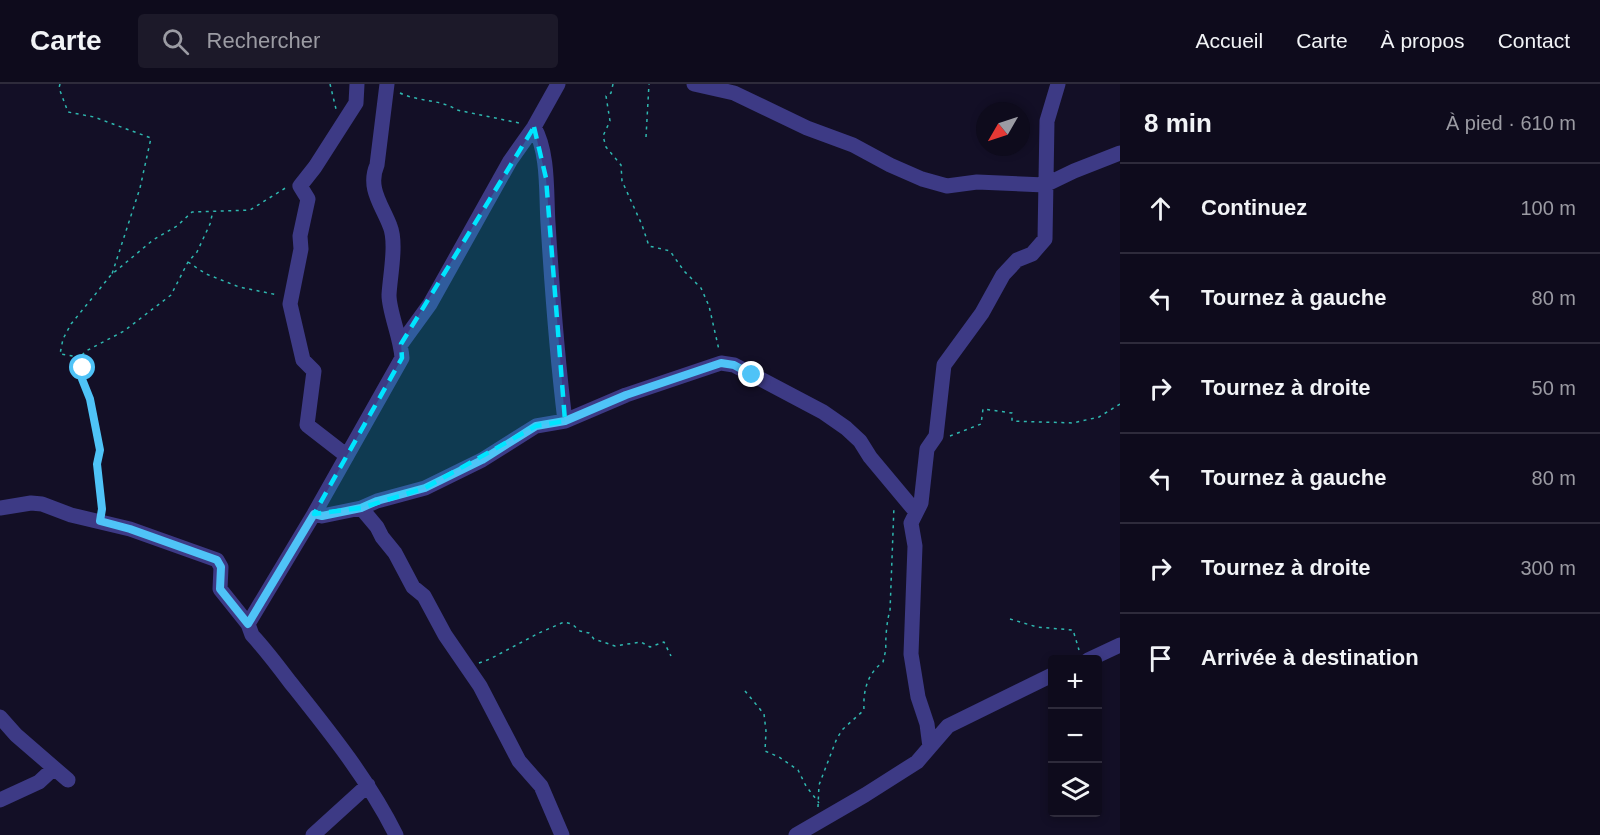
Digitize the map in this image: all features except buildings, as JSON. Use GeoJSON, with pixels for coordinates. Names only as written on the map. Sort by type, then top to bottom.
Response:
{"type":"FeatureCollection","features":[{"type":"Feature","properties":{"kind":"street"},"geometry":{"type":"LineString","coordinates":[[347,456],[307,425],[314,370],[303,360],[290,304],[308,199],[300,186],[315,167],[356,103],[357,84]]}},
{"type":"Feature","properties":{"kind":"street"},"geometry":{"type":"LineString","coordinates":[[401,344],[430,304],[510,161],[534,127],[558,84]]}},
{"type":"Feature","properties":{"kind":"street"},"geometry":{"type":"LineString","coordinates":[[694,84],[734,93],[807,128],[853,145],[922,179],[947,186],[977,182],[1045,185],[1120,153]]}},
{"type":"Feature","properties":{"kind":"street"},"geometry":{"type":"LineString","coordinates":[[930,747],[927,724],[918,698],[911,654],[915,546],[912,524],[921,502],[927,449],[936,436],[944,365],[982,313],[1004,275],[1017,260],[1032,254],[1045,239],[1047,121],[1058,84]]}},
{"type":"Feature","properties":{"kind":"street"},"geometry":{"type":"LineString","coordinates":[[248,624],[314,514],[402,358],[401,344],[389,298],[393,266],[391,228],[376,200],[373,174],[377,165],[387,86]]}},
{"type":"Feature","properties":{"kind":"street"},"geometry":{"type":"LineString","coordinates":[[534,127],[540,137],[546,178],[565,421]]}},
{"type":"Feature","properties":{"kind":"street"},"geometry":{"type":"LineString","coordinates":[[314,514],[322,516],[361,508],[377,501],[425,488],[482,460],[536,426],[565,421],[626,395],[721,363],[734,365],[823,411],[860,441],[870,457],[916,512]]}},
{"type":"Feature","properties":{"kind":"street"},"geometry":{"type":"LineString","coordinates":[[0,508],[31,503],[42,504],[71,515],[130,529],[217,560],[221,567],[220,589],[248,624],[252,635],[326,726],[368,785],[396,835]]}},
{"type":"Feature","properties":{"kind":"street"},"geometry":{"type":"LineString","coordinates":[[361,508],[377,527],[412,586],[424,596],[470,672],[519,761],[541,786],[562,835]]}},
{"type":"Feature","properties":{"kind":"street"},"geometry":{"type":"LineString","coordinates":[[1083,655],[1120,645]]}},
{"type":"Feature","properties":{"kind":"street"},"geometry":{"type":"LineString","coordinates":[[796,835],[917,762],[948,726],[1048,677]]}},
{"type":"Feature","properties":{"kind":"street"},"geometry":{"type":"LineString","coordinates":[[0,717],[16,735],[68,780]]}},
{"type":"Feature","properties":{"kind":"street"},"geometry":{"type":"LineString","coordinates":[[0,800],[39,782],[53,769]]}},
{"type":"Feature","properties":{"kind":"street"},"geometry":{"type":"LineString","coordinates":[[313,835],[368,785]]}},
{"type":"Feature","properties":{"kind":"path"},"geometry":{"type":"LineString","coordinates":[[60,84],[58,88],[68,112],[94,117],[151,138],[140,188],[111,275]]}},
{"type":"Feature","properties":{"kind":"path"},"geometry":{"type":"LineString","coordinates":[[330,84],[342,124]]}},
{"type":"Feature","properties":{"kind":"path"},"geometry":{"type":"LineString","coordinates":[[613,84],[611,93],[606,96],[610,121],[603,136],[606,147],[621,165],[622,181],[649,246],[670,251],[701,288],[709,306],[721,363]]}},
{"type":"Feature","properties":{"kind":"path"},"geometry":{"type":"LineString","coordinates":[[646,137],[649,84]]}},
{"type":"Feature","properties":{"kind":"path"},"geometry":{"type":"LineString","coordinates":[[387,86],[413,99],[448,104],[457,110],[534,127]]}},
{"type":"Feature","properties":{"kind":"path"},"geometry":{"type":"LineString","coordinates":[[80,357],[60,354],[63,339],[71,324],[111,275],[153,240],[177,226],[192,212],[250,210],[289,186],[300,186]]}},
{"type":"Feature","properties":{"kind":"path"},"geometry":{"type":"LineString","coordinates":[[80,357],[86,351],[124,331],[171,295],[188,262],[197,252],[210,224],[213,211]]}},
{"type":"Feature","properties":{"kind":"path"},"geometry":{"type":"LineString","coordinates":[[188,262],[206,274],[239,287],[282,296],[290,304]]}},
{"type":"Feature","properties":{"kind":"path"},"geometry":{"type":"LineString","coordinates":[[80,357],[83,368],[82,379],[90,399],[100,450],[97,464],[102,509],[100,521]]}},
{"type":"Feature","properties":{"kind":"path"},"geometry":{"type":"LineString","coordinates":[[932,442],[981,424],[983,409],[1012,413],[1012,421],[1073,423],[1099,417],[1120,404]]}},
{"type":"Feature","properties":{"kind":"path"},"geometry":{"type":"LineString","coordinates":[[813,825],[819,804],[819,785],[837,738],[843,729],[864,710],[863,694],[872,670],[883,662],[888,627],[887,617],[890,611],[893,515],[897,489]]}},
{"type":"Feature","properties":{"kind":"path"},"geometry":{"type":"LineString","coordinates":[[1010,619],[1038,627],[1073,630],[1083,655]]}},
{"type":"Feature","properties":{"kind":"path"},"geometry":{"type":"LineString","coordinates":[[470,672],[479,663],[564,622],[589,633],[594,639],[615,646],[641,642],[650,647],[664,642],[671,656]]}},
{"type":"Feature","properties":{"kind":"path"},"geometry":{"type":"LineString","coordinates":[[745,691],[764,714],[765,751],[798,770],[819,804]]}},
{"type":"Feature","properties":{"kind":"highlighted area"},"geometry":{"type":"Polygon","coordinates":[[[534,127],[546,178],[565,421],[536,426],[425,488],[361,508],[314,514],[402,358],[401,344],[534,127]]]}},
{"type":"Feature","properties":{"kind":"route"},"geometry":{"type":"LineString","coordinates":[[83,368],[82,379],[90,399],[100,450],[97,464],[102,500],[100,521],[130,529],[217,560],[221,567],[220,589],[248,624],[314,514],[322,516],[361,508],[377,501],[425,488],[482,460],[536,426],[565,421],[626,395],[721,363],[734,365],[752,375]]}}]}
